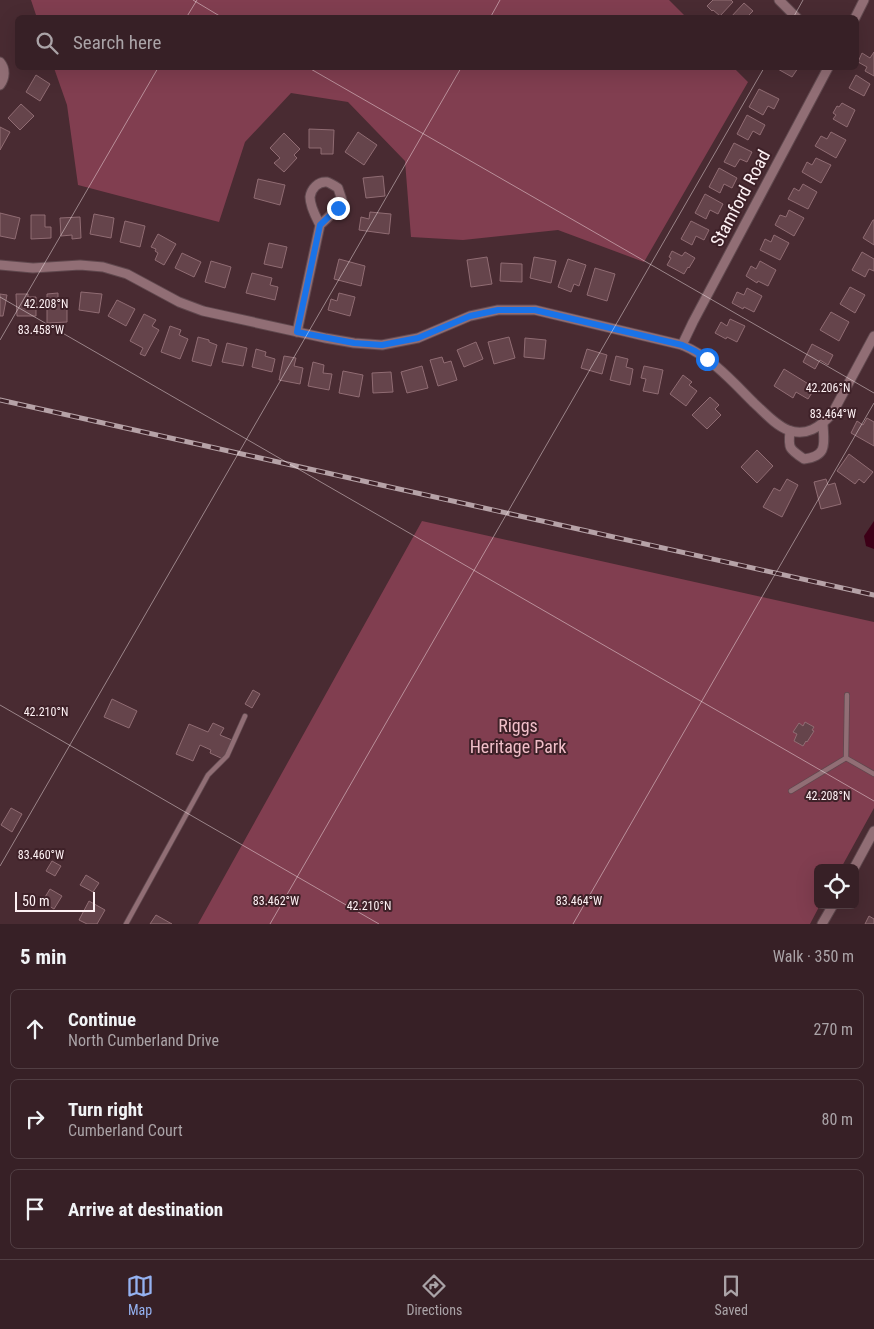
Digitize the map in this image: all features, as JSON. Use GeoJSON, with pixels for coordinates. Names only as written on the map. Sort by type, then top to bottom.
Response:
{"type":"FeatureCollection","features":[{"type":"Feature","properties":{"kind":"street"},"geometry":{"type":"LineString","coordinates":[[779,0],[794,15]]}},
{"type":"Feature","properties":{"kind":"street"},"geometry":{"type":"LineString","coordinates":[[856,15],[864,0]]}},
{"type":"Feature","properties":{"kind":"street"},"geometry":{"type":"LineString","coordinates":[[0,62],[4,70],[4,80],[0,85]]}},
{"type":"Feature","properties":{"kind":"street","name":"Stamford Road"},"geometry":{"type":"LineString","coordinates":[[682,345],[827,70]]}},
{"type":"Feature","properties":{"kind":"street"},"geometry":{"type":"LineString","coordinates":[[297,332],[320,225],[338,208],[342,200],[338,188],[327,182],[318,183],[313,188],[310,198],[312,209],[320,225]]}},
{"type":"Feature","properties":{"kind":"street"},"geometry":{"type":"LineString","coordinates":[[0,265],[33,268],[80,265],[103,266],[127,274],[179,302],[203,311],[354,343],[382,345],[418,338],[470,316],[498,310],[535,310],[682,345],[695,351],[729,378],[765,413],[790,431],[804,432],[815,428],[823,424],[832,414],[874,336]]}},
{"type":"Feature","properties":{"kind":"street"},"geometry":{"type":"LineString","coordinates":[[790,431],[788,444],[794,453],[804,459],[814,458],[821,453],[824,442],[823,424]]}},
{"type":"Feature","properties":{"kind":"street"},"geometry":{"type":"LineString","coordinates":[[856,864],[874,831]]}},
{"type":"Feature","properties":{"kind":"street"},"geometry":{"type":"LineString","coordinates":[[822,924],[831,909]]}},
{"type":"Feature","properties":{"kind":"lane"},"geometry":{"type":"LineString","coordinates":[[846,758],[847,695]]}},
{"type":"Feature","properties":{"kind":"lane"},"geometry":{"type":"LineString","coordinates":[[126,924],[208,775],[227,756],[245,716]]}},
{"type":"Feature","properties":{"kind":"lane"},"geometry":{"type":"LineString","coordinates":[[846,758],[874,774]]}},
{"type":"Feature","properties":{"kind":"lane"},"geometry":{"type":"LineString","coordinates":[[791,791],[846,758]]}},
{"type":"Feature","properties":{"kind":"green space"},"geometry":{"type":"Polygon","coordinates":[[[31,0],[669,0],[684,15],[36,15],[31,0]]]}},
{"type":"Feature","properties":{"kind":"green space"},"geometry":{"type":"Polygon","coordinates":[[[55,70],[736,70],[748,82],[644,262],[558,230],[463,240],[411,237],[405,161],[348,102],[291,93],[245,142],[219,222],[78,185],[67,105],[55,70]]]}},
{"type":"Feature","properties":{"kind":"green space","name":"Riggs Heritage Park"},"geometry":{"type":"Polygon","coordinates":[[[422,521],[874,622],[874,808],[843,864],[814,864],[814,909],[818,909],[810,924],[198,924],[422,521]]]}},
{"type":"Feature","properties":{"kind":"shaded area"},"geometry":{"type":"Polygon","coordinates":[[[874,521],[874,549],[866,546],[864,536],[874,521]]]}},
{"type":"Feature","properties":{"kind":"building"},"geometry":{"type":"Polygon","coordinates":[[[713,0],[731,0],[733,2],[721,15],[707,6],[713,0]]]}},
{"type":"Feature","properties":{"kind":"building"},"geometry":{"type":"Polygon","coordinates":[[[744,3],[753,11],[749,15],[733,15],[744,3]]]}},
{"type":"Feature","properties":{"kind":"building"},"geometry":{"type":"Polygon","coordinates":[[[874,52],[874,76],[865,71],[867,67],[859,63],[862,53],[870,58],[874,52]]]}},
{"type":"Feature","properties":{"kind":"building"},"geometry":{"type":"Polygon","coordinates":[[[780,70],[797,70],[792,77],[780,70]]]}},
{"type":"Feature","properties":{"kind":"building"},"geometry":{"type":"Polygon","coordinates":[[[36,75],[50,84],[40,101],[26,92],[36,75]]]}},
{"type":"Feature","properties":{"kind":"building"},"geometry":{"type":"Polygon","coordinates":[[[856,75],[870,84],[864,96],[849,88],[856,75]]]}},
{"type":"Feature","properties":{"kind":"building"},"geometry":{"type":"Polygon","coordinates":[[[759,89],[779,99],[774,109],[768,106],[763,115],[749,107],[759,89]]]}},
{"type":"Feature","properties":{"kind":"building"},"geometry":{"type":"Polygon","coordinates":[[[842,103],[855,110],[847,127],[833,119],[836,115],[833,113],[837,106],[839,107],[842,103]]]}},
{"type":"Feature","properties":{"kind":"building"},"geometry":{"type":"Polygon","coordinates":[[[21,104],[34,116],[20,130],[8,118],[21,104]]]}},
{"type":"Feature","properties":{"kind":"building"},"geometry":{"type":"Polygon","coordinates":[[[747,115],[765,125],[760,135],[753,131],[748,140],[737,134],[747,115]]]}},
{"type":"Feature","properties":{"kind":"building"},"geometry":{"type":"Polygon","coordinates":[[[0,127],[10,132],[0,150],[0,127]]]}},
{"type":"Feature","properties":{"kind":"building"},"geometry":{"type":"Polygon","coordinates":[[[309,129],[334,130],[333,154],[321,154],[321,148],[309,148],[309,129]]]}},
{"type":"Feature","properties":{"kind":"building"},"geometry":{"type":"Polygon","coordinates":[[[358,132],[377,145],[364,165],[345,152],[358,132]]]}},
{"type":"Feature","properties":{"kind":"building"},"geometry":{"type":"Polygon","coordinates":[[[831,132],[846,140],[836,158],[815,146],[821,136],[827,139],[831,132]]]}},
{"type":"Feature","properties":{"kind":"building"},"geometry":{"type":"Polygon","coordinates":[[[284,133],[300,149],[294,155],[297,158],[284,172],[274,163],[280,158],[270,148],[284,133]]]}},
{"type":"Feature","properties":{"kind":"building"},"geometry":{"type":"Polygon","coordinates":[[[734,143],[752,152],[747,162],[740,159],[735,167],[724,162],[734,143]]]}},
{"type":"Feature","properties":{"kind":"building"},"geometry":{"type":"Polygon","coordinates":[[[816,158],[831,165],[821,183],[802,172],[807,162],[812,165],[816,158]]]}},
{"type":"Feature","properties":{"kind":"building"},"geometry":{"type":"Polygon","coordinates":[[[719,168],[737,178],[732,188],[724,184],[720,193],[709,187],[719,168]]]}},
{"type":"Feature","properties":{"kind":"building"},"geometry":{"type":"Polygon","coordinates":[[[383,176],[385,196],[366,198],[363,178],[383,176]]]}},
{"type":"Feature","properties":{"kind":"building"},"geometry":{"type":"Polygon","coordinates":[[[258,179],[285,185],[280,205],[254,198],[258,179]]]}},
{"type":"Feature","properties":{"kind":"building"},"geometry":{"type":"Polygon","coordinates":[[[803,184],[817,192],[808,209],[788,199],[794,188],[799,191],[803,184]]]}},
{"type":"Feature","properties":{"kind":"building"},"geometry":{"type":"Polygon","coordinates":[[[705,194],[723,204],[718,214],[710,210],[706,219],[695,213],[705,194]]]}},
{"type":"Feature","properties":{"kind":"building"},"geometry":{"type":"Polygon","coordinates":[[[789,210],[804,218],[794,236],[775,225],[780,215],[786,217],[789,210]]]}},
{"type":"Feature","properties":{"kind":"building"},"geometry":{"type":"Polygon","coordinates":[[[370,212],[391,214],[389,234],[359,230],[361,217],[369,219],[370,212]]]}},
{"type":"Feature","properties":{"kind":"building"},"geometry":{"type":"Polygon","coordinates":[[[0,213],[20,218],[15,239],[0,236],[0,213]]]}},
{"type":"Feature","properties":{"kind":"building"},"geometry":{"type":"Polygon","coordinates":[[[94,214],[114,218],[111,238],[90,234],[94,214]]]}},
{"type":"Feature","properties":{"kind":"building"},"geometry":{"type":"Polygon","coordinates":[[[31,215],[45,215],[45,227],[51,227],[51,238],[31,239],[31,215]]]}},
{"type":"Feature","properties":{"kind":"building"},"geometry":{"type":"Polygon","coordinates":[[[80,217],[81,238],[72,239],[72,235],[61,236],[60,218],[80,217]]]}},
{"type":"Feature","properties":{"kind":"building"},"geometry":{"type":"Polygon","coordinates":[[[874,220],[874,245],[863,238],[874,220]]]}},
{"type":"Feature","properties":{"kind":"building"},"geometry":{"type":"Polygon","coordinates":[[[125,221],[145,226],[140,247],[120,242],[125,221]]]}},
{"type":"Feature","properties":{"kind":"building"},"geometry":{"type":"Polygon","coordinates":[[[691,221],[709,230],[704,240],[696,236],[692,245],[681,239],[691,221]]]}},
{"type":"Feature","properties":{"kind":"building"},"geometry":{"type":"Polygon","coordinates":[[[158,234],[176,244],[164,265],[155,260],[158,253],[155,251],[156,249],[151,247],[158,234]]]}},
{"type":"Feature","properties":{"kind":"building"},"geometry":{"type":"Polygon","coordinates":[[[774,235],[789,243],[780,260],[760,250],[765,239],[771,242],[774,235]]]}},
{"type":"Feature","properties":{"kind":"building"},"geometry":{"type":"Polygon","coordinates":[[[269,243],[287,247],[282,268],[264,264],[269,243]]]}},
{"type":"Feature","properties":{"kind":"building"},"geometry":{"type":"Polygon","coordinates":[[[672,251],[682,256],[685,252],[695,258],[684,274],[667,265],[672,251]]]}},
{"type":"Feature","properties":{"kind":"building"},"geometry":{"type":"Polygon","coordinates":[[[862,252],[874,259],[874,271],[869,269],[865,277],[852,270],[862,252]]]}},
{"type":"Feature","properties":{"kind":"building"},"geometry":{"type":"Polygon","coordinates":[[[182,253],[201,262],[194,277],[175,268],[182,253]]]}},
{"type":"Feature","properties":{"kind":"building"},"geometry":{"type":"Polygon","coordinates":[[[487,257],[492,284],[471,287],[467,260],[487,257]]]}},
{"type":"Feature","properties":{"kind":"building"},"geometry":{"type":"Polygon","coordinates":[[[534,257],[556,261],[551,283],[530,278],[534,257]]]}},
{"type":"Feature","properties":{"kind":"building"},"geometry":{"type":"Polygon","coordinates":[[[339,259],[365,266],[361,286],[334,279],[339,259]]]}},
{"type":"Feature","properties":{"kind":"building"},"geometry":{"type":"Polygon","coordinates":[[[568,259],[586,265],[579,286],[574,284],[571,292],[558,287],[568,259]]]}},
{"type":"Feature","properties":{"kind":"building"},"geometry":{"type":"Polygon","coordinates":[[[211,261],[231,267],[225,288],[205,282],[211,261]]]}},
{"type":"Feature","properties":{"kind":"building"},"geometry":{"type":"Polygon","coordinates":[[[760,261],[776,270],[768,286],[758,281],[757,283],[746,276],[751,266],[756,269],[760,261]]]}},
{"type":"Feature","properties":{"kind":"building"},"geometry":{"type":"Polygon","coordinates":[[[501,263],[522,264],[522,282],[500,281],[501,263]]]}},
{"type":"Feature","properties":{"kind":"building"},"geometry":{"type":"Polygon","coordinates":[[[595,268],[615,274],[607,301],[587,295],[595,268]]]}},
{"type":"Feature","properties":{"kind":"building"},"geometry":{"type":"Polygon","coordinates":[[[252,273],[272,278],[270,285],[278,287],[275,300],[246,293],[252,273]]]}},
{"type":"Feature","properties":{"kind":"building"},"geometry":{"type":"Polygon","coordinates":[[[850,287],[865,295],[855,313],[840,304],[850,287]]]}},
{"type":"Feature","properties":{"kind":"building"},"geometry":{"type":"Polygon","coordinates":[[[747,288],[762,296],[754,312],[732,303],[737,292],[744,295],[747,288]]]}},
{"type":"Feature","properties":{"kind":"building"},"geometry":{"type":"Polygon","coordinates":[[[81,292],[102,294],[99,313],[79,310],[81,292]]]}},
{"type":"Feature","properties":{"kind":"building"},"geometry":{"type":"Polygon","coordinates":[[[58,293],[58,300],[67,300],[67,322],[47,323],[47,294],[58,293]]]}},
{"type":"Feature","properties":{"kind":"building"},"geometry":{"type":"Polygon","coordinates":[[[339,293],[355,297],[350,316],[328,310],[331,299],[337,301],[339,293]]]}},
{"type":"Feature","properties":{"kind":"building"},"geometry":{"type":"Polygon","coordinates":[[[0,294],[7,295],[3,316],[0,316],[0,294]]]}},
{"type":"Feature","properties":{"kind":"building"},"geometry":{"type":"Polygon","coordinates":[[[16,294],[28,294],[28,297],[36,297],[36,316],[17,316],[16,294]]]}},
{"type":"Feature","properties":{"kind":"building"},"geometry":{"type":"Polygon","coordinates":[[[117,300],[135,309],[126,326],[108,316],[117,300]]]}},
{"type":"Feature","properties":{"kind":"building"},"geometry":{"type":"Polygon","coordinates":[[[831,312],[849,322],[839,341],[820,330],[831,312]]]}},
{"type":"Feature","properties":{"kind":"building"},"geometry":{"type":"Polygon","coordinates":[[[144,314],[156,320],[152,326],[159,330],[145,356],[140,354],[143,348],[130,341],[144,314]]]}},
{"type":"Feature","properties":{"kind":"building"},"geometry":{"type":"Polygon","coordinates":[[[730,319],[745,326],[737,342],[715,333],[721,322],[727,326],[730,319]]]}},
{"type":"Feature","properties":{"kind":"building"},"geometry":{"type":"Polygon","coordinates":[[[170,326],[181,330],[179,335],[188,339],[180,359],[161,352],[170,326]]]}},
{"type":"Feature","properties":{"kind":"building"},"geometry":{"type":"Polygon","coordinates":[[[198,337],[209,340],[209,342],[217,345],[211,366],[192,361],[198,337]]]}},
{"type":"Feature","properties":{"kind":"building"},"geometry":{"type":"Polygon","coordinates":[[[509,337],[515,358],[494,364],[488,342],[509,337]]]}},
{"type":"Feature","properties":{"kind":"building"},"geometry":{"type":"Polygon","coordinates":[[[525,338],[546,340],[544,359],[524,357],[525,338]]]}},
{"type":"Feature","properties":{"kind":"building"},"geometry":{"type":"Polygon","coordinates":[[[476,342],[483,359],[464,367],[457,350],[476,342]]]}},
{"type":"Feature","properties":{"kind":"building"},"geometry":{"type":"Polygon","coordinates":[[[227,343],[247,348],[243,366],[222,362],[227,343]]]}},
{"type":"Feature","properties":{"kind":"building"},"geometry":{"type":"Polygon","coordinates":[[[812,344],[833,355],[828,365],[820,360],[815,369],[803,362],[812,344]]]}},
{"type":"Feature","properties":{"kind":"building"},"geometry":{"type":"Polygon","coordinates":[[[256,349],[266,352],[265,356],[275,359],[272,372],[252,367],[256,349]]]}},
{"type":"Feature","properties":{"kind":"building"},"geometry":{"type":"Polygon","coordinates":[[[587,349],[607,355],[602,374],[581,368],[587,349]]]}},
{"type":"Feature","properties":{"kind":"building"},"geometry":{"type":"Polygon","coordinates":[[[284,356],[296,358],[294,366],[303,368],[300,384],[279,380],[284,356]]]}},
{"type":"Feature","properties":{"kind":"building"},"geometry":{"type":"Polygon","coordinates":[[[616,356],[628,359],[626,367],[633,369],[630,385],[610,380],[616,356]]]}},
{"type":"Feature","properties":{"kind":"building"},"geometry":{"type":"Polygon","coordinates":[[[442,357],[444,363],[451,361],[457,380],[438,386],[430,360],[442,357]]]}},
{"type":"Feature","properties":{"kind":"building"},"geometry":{"type":"Polygon","coordinates":[[[313,362],[324,365],[323,373],[332,374],[329,390],[308,386],[313,362]]]}},
{"type":"Feature","properties":{"kind":"building"},"geometry":{"type":"Polygon","coordinates":[[[422,366],[428,388],[407,393],[401,372],[422,366]]]}},
{"type":"Feature","properties":{"kind":"building"},"geometry":{"type":"Polygon","coordinates":[[[644,366],[663,370],[658,394],[643,391],[646,379],[641,378],[644,366]]]}},
{"type":"Feature","properties":{"kind":"building"},"geometry":{"type":"Polygon","coordinates":[[[784,369],[815,388],[808,399],[796,392],[793,398],[774,386],[784,369]]]}},
{"type":"Feature","properties":{"kind":"building"},"geometry":{"type":"Polygon","coordinates":[[[343,371],[363,375],[359,397],[339,393],[343,371]]]}},
{"type":"Feature","properties":{"kind":"building"},"geometry":{"type":"Polygon","coordinates":[[[391,372],[393,392],[373,393],[372,373],[391,372]]]}},
{"type":"Feature","properties":{"kind":"building"},"geometry":{"type":"Polygon","coordinates":[[[683,375],[692,382],[689,385],[697,391],[686,406],[670,394],[683,375]]]}},
{"type":"Feature","properties":{"kind":"building"},"geometry":{"type":"Polygon","coordinates":[[[710,397],[719,405],[715,409],[721,415],[707,429],[692,415],[710,397]]]}},
{"type":"Feature","properties":{"kind":"building"},"geometry":{"type":"Polygon","coordinates":[[[867,418],[874,422],[874,446],[851,433],[857,421],[863,425],[867,418]]]}},
{"type":"Feature","properties":{"kind":"building"},"geometry":{"type":"Polygon","coordinates":[[[757,450],[773,466],[757,483],[741,467],[757,450]]]}},
{"type":"Feature","properties":{"kind":"building"},"geometry":{"type":"Polygon","coordinates":[[[849,454],[873,472],[864,483],[859,479],[855,484],[837,471],[849,454]]]}},
{"type":"Feature","properties":{"kind":"building"},"geometry":{"type":"Polygon","coordinates":[[[787,479],[798,485],[782,517],[763,507],[774,488],[780,491],[787,479]]]}},
{"type":"Feature","properties":{"kind":"building"},"geometry":{"type":"Polygon","coordinates":[[[826,479],[828,485],[835,483],[841,504],[821,509],[814,482],[826,479]]]}},
{"type":"Feature","properties":{"kind":"building"},"geometry":{"type":"Polygon","coordinates":[[[253,690],[260,694],[252,708],[245,704],[253,690]]]}},
{"type":"Feature","properties":{"kind":"building"},"geometry":{"type":"Polygon","coordinates":[[[112,699],[137,711],[129,728],[104,717],[112,699]]]}},
{"type":"Feature","properties":{"kind":"building"},"geometry":{"type":"Polygon","coordinates":[[[805,722],[814,727],[812,730],[814,731],[803,746],[794,741],[797,734],[793,732],[799,723],[803,726],[805,722]]]}},
{"type":"Feature","properties":{"kind":"building"},"geometry":{"type":"Polygon","coordinates":[[[213,723],[224,728],[220,735],[232,740],[223,759],[210,753],[211,750],[200,745],[193,761],[176,754],[189,724],[208,732],[213,723]]]}},
{"type":"Feature","properties":{"kind":"building"},"geometry":{"type":"Polygon","coordinates":[[[11,808],[22,814],[12,832],[1,825],[11,808]]]}},
{"type":"Feature","properties":{"kind":"building"},"geometry":{"type":"Polygon","coordinates":[[[52,861],[61,866],[55,876],[46,871],[52,861]]]}},
{"type":"Feature","properties":{"kind":"building"},"geometry":{"type":"Polygon","coordinates":[[[86,875],[99,883],[93,892],[80,885],[86,875]]]}},
{"type":"Feature","properties":{"kind":"building"},"geometry":{"type":"Polygon","coordinates":[[[50,889],[62,896],[54,909],[42,902],[50,889]]]}},
{"type":"Feature","properties":{"kind":"building"},"geometry":{"type":"Polygon","coordinates":[[[89,901],[105,910],[97,924],[87,924],[79,920],[89,901]]]}},
{"type":"Feature","properties":{"kind":"building"},"geometry":{"type":"Polygon","coordinates":[[[156,915],[172,924],[150,924],[156,915]]]}},
{"type":"Feature","properties":{"kind":"building"},"geometry":{"type":"Polygon","coordinates":[[[869,916],[874,919],[874,924],[865,924],[869,916]]]}},
{"type":"Feature","properties":{"kind":"railway"},"geometry":{"type":"LineString","coordinates":[[0,400],[874,595]]}},
{"type":"Feature","properties":{"kind":"route"},"geometry":{"type":"LineString","coordinates":[[338,208],[320,225],[297,332],[354,343],[382,345],[418,338],[470,316],[498,310],[535,310],[682,345],[707,359]]}}]}
